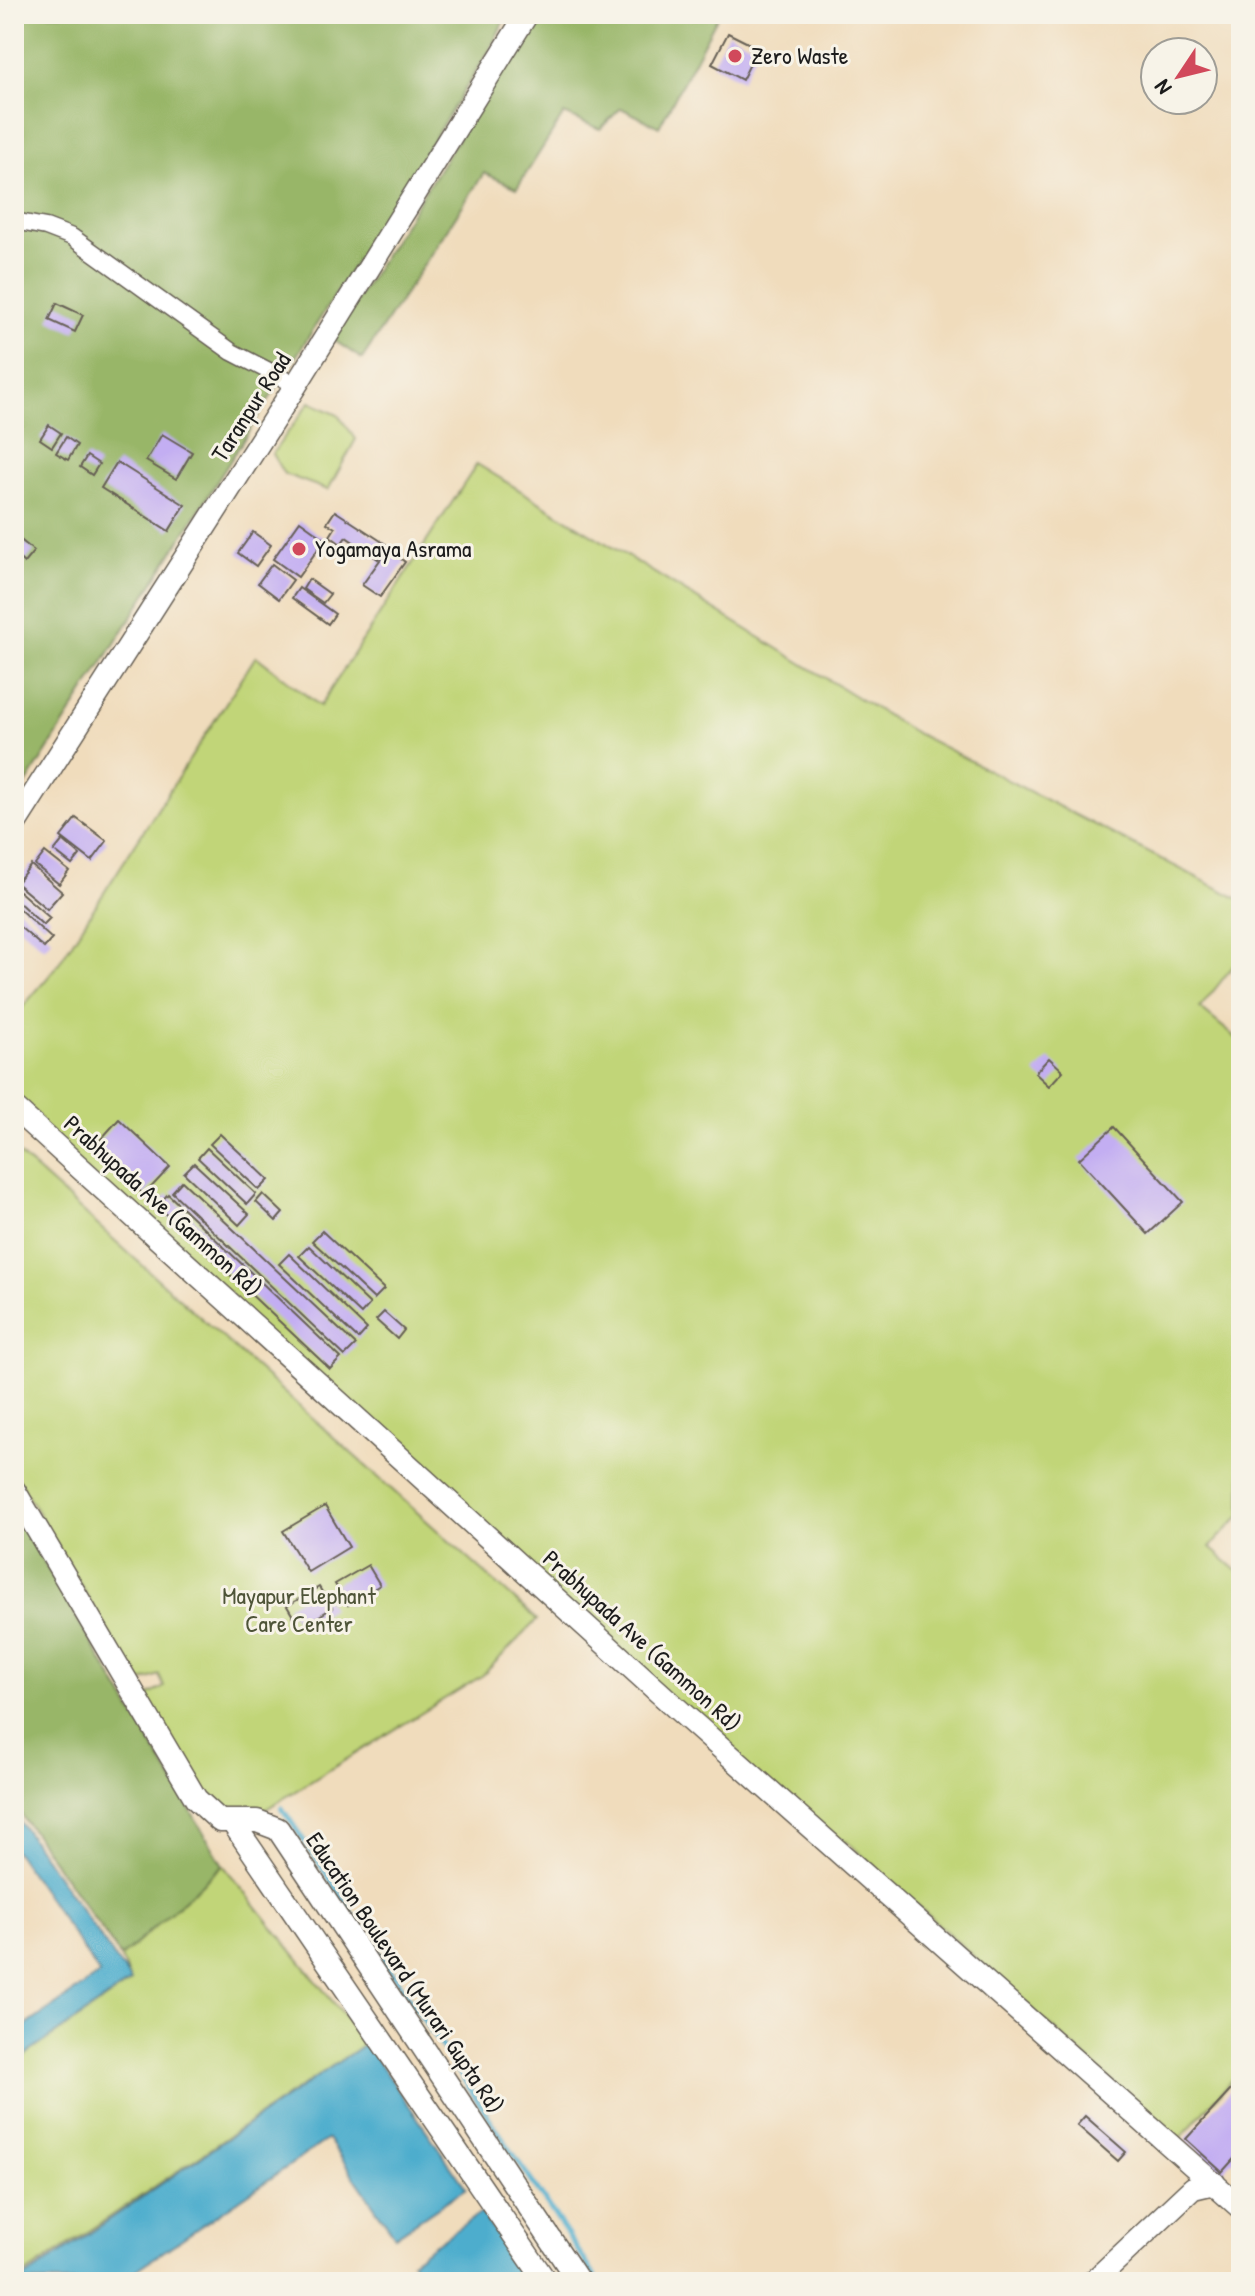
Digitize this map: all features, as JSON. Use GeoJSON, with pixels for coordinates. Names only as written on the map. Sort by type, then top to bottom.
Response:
{"type":"FeatureCollection","features":[{"type":"Feature","properties":{"kind":"street","name":"Taranpur Road"},"geometry":{"type":"LineString","coordinates":[[14,825],[296,385],[527,14]]}},
{"type":"Feature","properties":{"kind":"street"},"geometry":{"type":"LineString","coordinates":[[14,221],[72,237],[232,352],[296,385]]}},
{"type":"Feature","properties":{"kind":"street","name":"Prabhupada Ave (Gammon Rd)"},"geometry":{"type":"LineString","coordinates":[[14,1108],[684,1715],[1241,2208]]}},
{"type":"Feature","properties":{"kind":"street","name":"Education Boulevard (Murari Gupta Rd)"},"geometry":{"type":"LineString","coordinates":[[14,1490],[196,1799],[220,1821],[267,1823],[286,1840],[579,2282]]}},
{"type":"Feature","properties":{"kind":"street"},"geometry":{"type":"LineString","coordinates":[[233,1823],[546,2282]]}},
{"type":"Feature","properties":{"kind":"street"},"geometry":{"type":"LineString","coordinates":[[1093,2282],[1193,2188],[1214,2183]]}},
{"type":"Feature","properties":{"kind":"green space"},"geometry":{"type":"Polygon","coordinates":[[[14,14],[507,14],[491,48],[14,803],[14,14]]]}},
{"type":"Feature","properties":{"kind":"green space"},"geometry":{"type":"Polygon","coordinates":[[[536,14],[719,14],[659,127],[621,108],[600,129],[564,114],[517,188],[484,173],[362,359],[332,339],[536,14]]]}},
{"type":"Feature","properties":{"kind":"green space"},"geometry":{"type":"Polygon","coordinates":[[[310,402],[338,415],[356,439],[328,490],[284,474],[272,454],[310,402]]]}},
{"type":"Feature","properties":{"kind":"green space"},"geometry":{"type":"Polygon","coordinates":[[[477,464],[912,731],[1241,900],[1241,956],[1200,1008],[1241,1042],[1241,1515],[1210,1547],[1241,1574],[1241,2070],[1178,2141],[846,1841],[838,1851],[14,1109],[14,1017],[55,969],[256,656],[320,706],[477,464]]]}},
{"type":"Feature","properties":{"kind":"green space","name":"Mayapur Elephant Care Center"},"geometry":{"type":"Polygon","coordinates":[[[14,1150],[537,1620],[483,1675],[263,1811],[225,1814],[209,1804],[199,1792],[178,1760],[146,1697],[164,1687],[159,1675],[138,1683],[14,1472],[14,1150]]]}},
{"type":"Feature","properties":{"kind":"green space"},"geometry":{"type":"Polygon","coordinates":[[[14,1512],[223,1865],[121,1957],[14,1805],[14,1512]]]}},
{"type":"Feature","properties":{"kind":"green space"},"geometry":{"type":"Polygon","coordinates":[[[223,1865],[366,2043],[14,2282],[14,2063],[130,1982],[121,1957],[223,1865]]]}},
{"type":"Feature","properties":{"kind":"water"},"geometry":{"type":"Polygon","coordinates":[[[14,1814],[131,1981],[14,2063],[14,2034],[100,1974],[14,1849],[14,1814]]]}},
{"type":"Feature","properties":{"kind":"water"},"geometry":{"type":"Polygon","coordinates":[[[366,2043],[466,2188],[395,2236],[328,2139],[119,2282],[19,2282],[366,2043]]]}},
{"type":"Feature","properties":{"kind":"water"},"geometry":{"type":"Polygon","coordinates":[[[481,2213],[529,2282],[425,2282],[411,2261],[481,2213]]]}},
{"type":"Feature","properties":{"kind":"building","name":"Zero Waste"},"geometry":{"type":"Polygon","coordinates":[[[728,33],[758,48],[742,80],[712,64],[728,33]]]}},
{"type":"Feature","properties":{"kind":"building"},"geometry":{"type":"Polygon","coordinates":[[[57,303],[83,315],[75,332],[49,320],[57,303]]]}},
{"type":"Feature","properties":{"kind":"building"},"geometry":{"type":"Polygon","coordinates":[[[49,425],[61,433],[52,447],[40,439],[49,425]]]}},
{"type":"Feature","properties":{"kind":"building"},"geometry":{"type":"Polygon","coordinates":[[[162,434],[192,452],[176,479],[146,461],[162,434]]]}},
{"type":"Feature","properties":{"kind":"building"},"geometry":{"type":"Polygon","coordinates":[[[66,437],[77,445],[68,460],[56,453],[66,437]]]}},
{"type":"Feature","properties":{"kind":"building"},"geometry":{"type":"Polygon","coordinates":[[[87,456],[99,464],[92,475],[80,467],[87,456]]]}},
{"type":"Feature","properties":{"kind":"building"},"geometry":{"type":"Polygon","coordinates":[[[117,462],[185,505],[169,531],[101,488],[117,462]]]}},
{"type":"Feature","properties":{"kind":"building"},"geometry":{"type":"Polygon","coordinates":[[[335,511],[387,545],[378,559],[346,537],[341,544],[330,536],[335,528],[327,523],[335,511]]]}},
{"type":"Feature","properties":{"kind":"building","name":"Yogamaya Asrama"},"geometry":{"type":"Polygon","coordinates":[[[300,521],[325,539],[298,577],[273,559],[300,521]]]}},
{"type":"Feature","properties":{"kind":"building"},"geometry":{"type":"Polygon","coordinates":[[[253,532],[271,545],[256,566],[238,553],[253,532]]]}},
{"type":"Feature","properties":{"kind":"building"},"geometry":{"type":"Polygon","coordinates":[[[17,537],[34,551],[24,563],[14,554],[17,537]]]}},
{"type":"Feature","properties":{"kind":"building"},"geometry":{"type":"Polygon","coordinates":[[[388,549],[405,562],[380,597],[362,585],[388,549]]]}},
{"type":"Feature","properties":{"kind":"building"},"geometry":{"type":"Polygon","coordinates":[[[272,564],[293,580],[279,599],[258,583],[272,564]]]}},
{"type":"Feature","properties":{"kind":"building"},"geometry":{"type":"Polygon","coordinates":[[[309,579],[330,594],[323,603],[303,589],[309,579]]]}},
{"type":"Feature","properties":{"kind":"building"},"geometry":{"type":"Polygon","coordinates":[[[299,588],[335,614],[328,624],[292,598],[299,588]]]}},
{"type":"Feature","properties":{"kind":"building"},"geometry":{"type":"Polygon","coordinates":[[[76,818],[107,841],[92,861],[61,837],[76,818]]]}},
{"type":"Feature","properties":{"kind":"building"},"geometry":{"type":"Polygon","coordinates":[[[63,840],[80,855],[72,865],[54,851],[63,840]]]}},
{"type":"Feature","properties":{"kind":"building"},"geometry":{"type":"Polygon","coordinates":[[[45,852],[69,871],[59,884],[35,865],[45,852]]]}},
{"type":"Feature","properties":{"kind":"building"},"geometry":{"type":"Polygon","coordinates":[[[31,865],[62,892],[47,909],[16,883],[31,865]]]}},
{"type":"Feature","properties":{"kind":"building"},"geometry":{"type":"Polygon","coordinates":[[[19,891],[50,918],[43,925],[14,898],[19,891]]]}},
{"type":"Feature","properties":{"kind":"building"},"geometry":{"type":"Polygon","coordinates":[[[17,907],[52,939],[44,948],[14,922],[17,907]]]}},
{"type":"Feature","properties":{"kind":"building"},"geometry":{"type":"Polygon","coordinates":[[[1049,1058],[1063,1071],[1049,1086],[1035,1073],[1049,1058]]]}},
{"type":"Feature","properties":{"kind":"building"},"geometry":{"type":"Polygon","coordinates":[[[119,1119],[170,1167],[144,1195],[93,1148],[119,1119]]]}},
{"type":"Feature","properties":{"kind":"building"},"geometry":{"type":"Polygon","coordinates":[[[1114,1127],[1183,1202],[1148,1234],[1079,1159],[1114,1127]]]}},
{"type":"Feature","properties":{"kind":"building"},"geometry":{"type":"Polygon","coordinates":[[[220,1134],[269,1180],[259,1190],[210,1144],[220,1134]]]}},
{"type":"Feature","properties":{"kind":"building"},"geometry":{"type":"Polygon","coordinates":[[[207,1148],[256,1194],[247,1204],[198,1158],[207,1148]]]}},
{"type":"Feature","properties":{"kind":"building"},"geometry":{"type":"Polygon","coordinates":[[[194,1163],[249,1214],[239,1225],[184,1173],[194,1163]]]}},
{"type":"Feature","properties":{"kind":"building"},"geometry":{"type":"Polygon","coordinates":[[[182,1181],[356,1345],[345,1356],[172,1192],[182,1181]]]}},
{"type":"Feature","properties":{"kind":"building"},"geometry":{"type":"Polygon","coordinates":[[[168,1194],[341,1358],[330,1369],[157,1206],[168,1194]]]}},
{"type":"Feature","properties":{"kind":"building"},"geometry":{"type":"Polygon","coordinates":[[[263,1194],[283,1213],[276,1221],[256,1202],[263,1194]]]}},
{"type":"Feature","properties":{"kind":"building"},"geometry":{"type":"Polygon","coordinates":[[[322,1231],[384,1289],[374,1299],[312,1241],[322,1231]]]}},
{"type":"Feature","properties":{"kind":"building"},"geometry":{"type":"Polygon","coordinates":[[[309,1246],[370,1304],[361,1314],[299,1256],[309,1246]]]}},
{"type":"Feature","properties":{"kind":"building"},"geometry":{"type":"Polygon","coordinates":[[[289,1254],[367,1329],[358,1339],[279,1264],[289,1254]]]}},
{"type":"Feature","properties":{"kind":"building"},"geometry":{"type":"Polygon","coordinates":[[[384,1312],[404,1330],[397,1339],[376,1320],[384,1312]]]}},
{"type":"Feature","properties":{"kind":"building"},"geometry":{"type":"Polygon","coordinates":[[[325,1506],[349,1547],[308,1572],[283,1531],[325,1506]]]}},
{"type":"Feature","properties":{"kind":"building"},"geometry":{"type":"Polygon","coordinates":[[[368,1565],[380,1585],[348,1605],[335,1584],[368,1565]]]}},
{"type":"Feature","properties":{"kind":"building"},"geometry":{"type":"Polygon","coordinates":[[[319,1587],[332,1608],[300,1628],[287,1606],[319,1587]]]}},
{"type":"Feature","properties":{"kind":"building"},"geometry":{"type":"Polygon","coordinates":[[[1241,2079],[1241,2151],[1222,2172],[1186,2139],[1241,2079]]]}},
{"type":"Feature","properties":{"kind":"building"},"geometry":{"type":"Polygon","coordinates":[[[1085,2116],[1126,2152],[1118,2161],[1077,2125],[1085,2116]]]}},
{"type":"Feature","properties":{"kind":"waterway"},"geometry":{"type":"LineString","coordinates":[[282,1808],[599,2282]]}},
{"type":"Feature","properties":{"kind":"place","name":"Zero Waste"},"geometry":{"type":"Point","coordinates":[735,56]}},
{"type":"Feature","properties":{"kind":"place","name":"Yogamaya Asrama"},"geometry":{"type":"Point","coordinates":[299,549]}}]}
